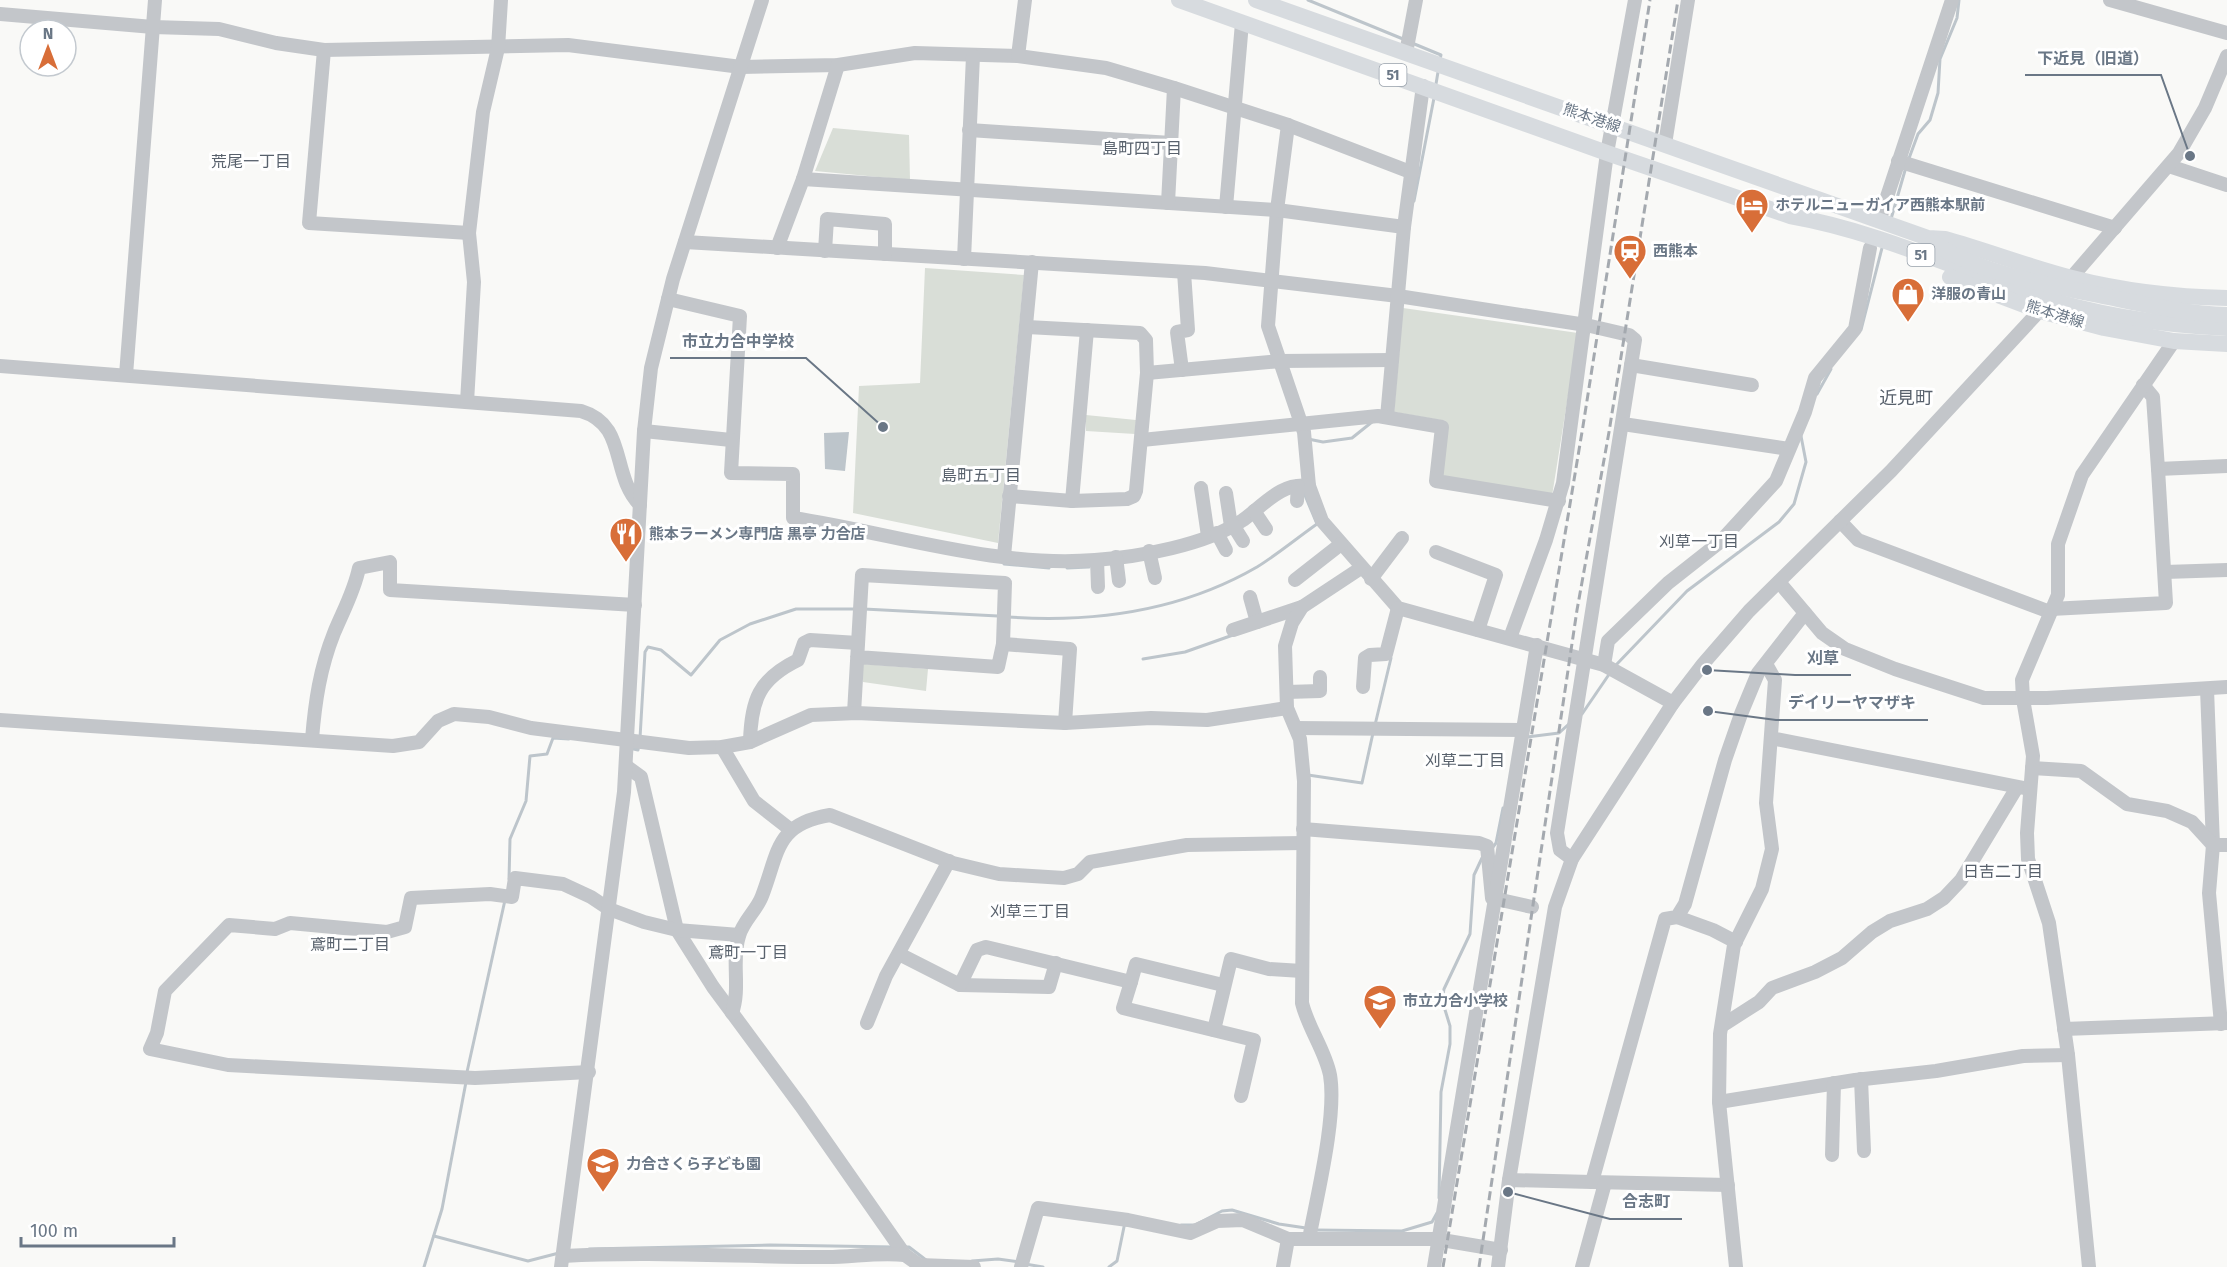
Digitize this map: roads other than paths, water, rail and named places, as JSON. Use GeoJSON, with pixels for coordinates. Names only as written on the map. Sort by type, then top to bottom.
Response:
{"type":"FeatureCollection","features":[{"type":"Feature","properties":{"kind":"main road","name":"熊本港線"},"geometry":{"type":"LineString","coordinates":[[1179,0],[1790,216],[1836,226],[2152,322],[2201,328],[2227,328]]}},
{"type":"Feature","properties":{"kind":"main road","name":"熊本港線"},"geometry":{"type":"LineString","coordinates":[[1256,0],[1928,238],[1945,238],[2056,294],[2104,328],[2174,341],[2227,344]]}},
{"type":"Feature","properties":{"kind":"main road","name":"熊本港線"},"geometry":{"type":"LineString","coordinates":[[1790,216],[1812,228],[1870,248],[2056,294],[2227,315]]}},
{"type":"Feature","properties":{"kind":"main road","name":"熊本港線"},"geometry":{"type":"LineString","coordinates":[[2056,294],[2157,294],[2227,298]]}},
{"type":"Feature","properties":{"kind":"street"},"geometry":{"type":"LineString","coordinates":[[126,375],[155,0]]}},
{"type":"Feature","properties":{"kind":"street"},"geometry":{"type":"LineString","coordinates":[[467,402],[474,282],[469,233],[483,112],[498,48],[501,0]]}},
{"type":"Feature","properties":{"kind":"street"},"geometry":{"type":"LineString","coordinates":[[762,0],[685,242],[653,359],[644,430],[626,766],[589,1072],[562,1262],[639,1252],[829,1257],[882,1252],[919,1265],[974,1267]]}},
{"type":"Feature","properties":{"kind":"street"},"geometry":{"type":"LineString","coordinates":[[1018,56],[1025,0]]}},
{"type":"Feature","properties":{"kind":"street"},"geometry":{"type":"LineString","coordinates":[[1406,53],[1416,0]]}},
{"type":"Feature","properties":{"kind":"street"},"geometry":{"type":"LineString","coordinates":[[1510,638],[1559,501],[1586,325],[1607,153],[1635,0]]}},
{"type":"Feature","properties":{"kind":"street"},"geometry":{"type":"LineString","coordinates":[[1665,144],[1688,0]]}},
{"type":"Feature","properties":{"kind":"street"},"geometry":{"type":"LineString","coordinates":[[1879,221],[1952,0]]}},
{"type":"Feature","properties":{"kind":"street"},"geometry":{"type":"LineString","coordinates":[[2110,0],[2227,33]]}},
{"type":"Feature","properties":{"kind":"street"},"geometry":{"type":"LineString","coordinates":[[0,14],[153,27],[219,29],[276,43],[324,50],[568,45],[741,67],[838,65],[915,53],[1018,56],[1106,68],[1174,88],[1288,125],[1413,173]]}},
{"type":"Feature","properties":{"kind":"street"},"geometry":{"type":"LineString","coordinates":[[1227,207],[1233,108],[1242,23]]}},
{"type":"Feature","properties":{"kind":"street"},"geometry":{"type":"LineString","coordinates":[[324,50],[309,223],[469,233]]}},
{"type":"Feature","properties":{"kind":"street"},"geometry":{"type":"LineString","coordinates":[[964,259],[973,56]]}},
{"type":"Feature","properties":{"kind":"street"},"geometry":{"type":"LineString","coordinates":[[1498,1267],[1509,1180],[1555,907],[1572,859],[1673,703],[1749,611],[1840,521],[2056,294],[2180,153],[2205,108],[2227,56]]}},
{"type":"Feature","properties":{"kind":"street"},"geometry":{"type":"LineString","coordinates":[[777,248],[802,179],[838,65]]}},
{"type":"Feature","properties":{"kind":"street"},"geometry":{"type":"LineString","coordinates":[[1386,417],[1404,227],[1424,86]]}},
{"type":"Feature","properties":{"kind":"street"},"geometry":{"type":"LineString","coordinates":[[1168,203],[1174,88]]}},
{"type":"Feature","properties":{"kind":"street"},"geometry":{"type":"LineString","coordinates":[[1288,125],[1270,280],[1268,326],[1301,423],[1304,486],[1318,513],[1361,568],[1398,608],[1604,665],[1673,703]]}},
{"type":"Feature","properties":{"kind":"street"},"geometry":{"type":"LineString","coordinates":[[969,130],[1171,143]]}},
{"type":"Feature","properties":{"kind":"street"},"geometry":{"type":"LineString","coordinates":[[1898,161],[2115,228]]}},
{"type":"Feature","properties":{"kind":"street"},"geometry":{"type":"LineString","coordinates":[[2169,166],[2227,185]]}},
{"type":"Feature","properties":{"kind":"street"},"geometry":{"type":"LineString","coordinates":[[802,179],[966,192],[1277,210],[1404,227]]}},
{"type":"Feature","properties":{"kind":"street"},"geometry":{"type":"LineString","coordinates":[[825,251],[827,219],[885,224],[885,254]]}},
{"type":"Feature","properties":{"kind":"street"},"geometry":{"type":"LineString","coordinates":[[685,242],[1032,262],[1270,280],[1398,296],[1586,325],[1629,335],[1635,340],[1632,365],[1557,832],[1560,850],[1572,859]]}},
{"type":"Feature","properties":{"kind":"street"},"geometry":{"type":"LineString","coordinates":[[1604,665],[1608,641],[1668,583],[1720,542],[1745,518],[1776,481],[1815,378],[1855,329],[1870,248]]}},
{"type":"Feature","properties":{"kind":"street"},"geometry":{"type":"LineString","coordinates":[[1004,556],[1032,262]]}},
{"type":"Feature","properties":{"kind":"street"},"geometry":{"type":"LineString","coordinates":[[1182,370],[1177,332],[1188,330],[1184,272]]}},
{"type":"Feature","properties":{"kind":"street"},"geometry":{"type":"LineString","coordinates":[[668,299],[740,316],[731,440],[731,473],[793,474],[793,518],[1030,560],[1097,560],[1149,551],[1213,535],[1232,526],[1282,489],[1304,486]]}},
{"type":"Feature","properties":{"kind":"street"},"geometry":{"type":"LineString","coordinates":[[1009,496],[1072,501],[1134,496],[1142,440],[1147,373],[1146,340],[1140,333],[1027,327]]}},
{"type":"Feature","properties":{"kind":"street"},"geometry":{"type":"LineString","coordinates":[[1072,501],[1087,330]]}},
{"type":"Feature","properties":{"kind":"street"},"geometry":{"type":"LineString","coordinates":[[1723,1025],[1759,1002],[1772,988],[1842,958],[1872,932],[1890,921],[1927,909],[1944,898],[1960,880],[2023,788],[2032,768],[2033,756],[2022,680],[2050,610],[2058,596],[2058,544],[2082,476],[2174,341]]}},
{"type":"Feature","properties":{"kind":"street"},"geometry":{"type":"LineString","coordinates":[[1147,373],[1281,361],[1392,360]]}},
{"type":"Feature","properties":{"kind":"street"},"geometry":{"type":"LineString","coordinates":[[1632,365],[1752,385]]}},
{"type":"Feature","properties":{"kind":"street"},"geometry":{"type":"LineString","coordinates":[[0,366],[581,411],[602,420],[612,435],[624,479],[640,505]]}},
{"type":"Feature","properties":{"kind":"street"},"geometry":{"type":"LineString","coordinates":[[1840,521],[1858,540],[2050,610],[2166,603],[2153,397],[2143,385]]}},
{"type":"Feature","properties":{"kind":"street"},"geometry":{"type":"LineString","coordinates":[[1142,440],[1301,423],[1386,417],[1442,427],[1436,481],[1559,501]]}},
{"type":"Feature","properties":{"kind":"street"},"geometry":{"type":"LineString","coordinates":[[1623,424],[1789,449]]}},
{"type":"Feature","properties":{"kind":"street"},"geometry":{"type":"LineString","coordinates":[[644,430],[731,440]]}},
{"type":"Feature","properties":{"kind":"street"},"geometry":{"type":"LineString","coordinates":[[2158,469],[2227,466]]}},
{"type":"Feature","properties":{"kind":"street"},"geometry":{"type":"LineString","coordinates":[[1297,501],[1304,486]]}},
{"type":"Feature","properties":{"kind":"street"},"geometry":{"type":"LineString","coordinates":[[1201,488],[1213,535],[1226,550]]}},
{"type":"Feature","properties":{"kind":"street"},"geometry":{"type":"LineString","coordinates":[[1226,493],[1232,526],[1243,541]]}},
{"type":"Feature","properties":{"kind":"street"},"geometry":{"type":"LineString","coordinates":[[1254,511],[1266,529]]}},
{"type":"Feature","properties":{"kind":"street"},"geometry":{"type":"LineString","coordinates":[[1371,579],[1402,538]]}},
{"type":"Feature","properties":{"kind":"street"},"geometry":{"type":"LineString","coordinates":[[1295,580],[1341,544]]}},
{"type":"Feature","properties":{"kind":"street"},"geometry":{"type":"LineString","coordinates":[[1149,551],[1155,578]]}},
{"type":"Feature","properties":{"kind":"street"},"geometry":{"type":"LineString","coordinates":[[1436,552],[1496,575],[1479,630]]}},
{"type":"Feature","properties":{"kind":"street"},"geometry":{"type":"LineString","coordinates":[[1116,557],[1119,580]]}},
{"type":"Feature","properties":{"kind":"street"},"geometry":{"type":"LineString","coordinates":[[1097,560],[1098,587]]}},
{"type":"Feature","properties":{"kind":"street"},"geometry":{"type":"LineString","coordinates":[[312,739],[315,694],[325,659],[354,590],[359,568],[390,562],[390,590],[635,606]]}},
{"type":"Feature","properties":{"kind":"street"},"geometry":{"type":"LineString","coordinates":[[1233,630],[1302,607],[1361,568]]}},
{"type":"Feature","properties":{"kind":"street"},"geometry":{"type":"LineString","coordinates":[[2165,572],[2227,570]]}},
{"type":"Feature","properties":{"kind":"street"},"geometry":{"type":"LineString","coordinates":[[750,742],[755,699],[767,680],[778,670],[798,660],[804,643],[810,640],[857,650],[998,666],[1003,644],[1005,583],[862,575],[857,650],[854,713]]}},
{"type":"Feature","properties":{"kind":"street"},"geometry":{"type":"LineString","coordinates":[[1779,582],[1822,633],[1845,649],[1895,669],[1984,698],[2023,699],[2227,687]]}},
{"type":"Feature","properties":{"kind":"street"},"geometry":{"type":"LineString","coordinates":[[1250,597],[1257,622]]}},
{"type":"Feature","properties":{"kind":"street"},"geometry":{"type":"LineString","coordinates":[[1302,607],[1287,636],[1287,708],[1300,739],[1303,772],[1302,1003],[1306,1020],[1329,1072],[1332,1090],[1322,1167],[1309,1239]]}},
{"type":"Feature","properties":{"kind":"street"},"geometry":{"type":"LineString","coordinates":[[1363,687],[1365,658],[1370,655],[1381,657],[1386,654],[1398,608]]}},
{"type":"Feature","properties":{"kind":"street"},"geometry":{"type":"LineString","coordinates":[[1677,917],[1685,904],[1725,760],[1758,673],[1805,613]]}},
{"type":"Feature","properties":{"kind":"street"},"geometry":{"type":"LineString","coordinates":[[1003,644],[1070,649],[1065,723]]}},
{"type":"Feature","properties":{"kind":"street"},"geometry":{"type":"LineString","coordinates":[[1434,1267],[1474,1021],[1497,900],[1537,645]]}},
{"type":"Feature","properties":{"kind":"street"},"geometry":{"type":"LineString","coordinates":[[1736,1267],[1719,1102],[1720,1034],[1736,942],[1762,890],[1772,849],[1766,803],[1775,680],[1766,664]]}},
{"type":"Feature","properties":{"kind":"street"},"geometry":{"type":"LineString","coordinates":[[1287,692],[1320,691],[1320,677]]}},
{"type":"Feature","properties":{"kind":"street"},"geometry":{"type":"LineString","coordinates":[[2064,1029],[2224,1024],[2209,893],[2213,845],[2207,688]]}},
{"type":"Feature","properties":{"kind":"street"},"geometry":{"type":"LineString","coordinates":[[0,720],[393,746],[419,742],[438,721],[454,714],[489,717],[531,728],[689,748],[722,747],[750,742],[809,716],[854,713],[1065,723],[1151,718],[1207,720],[1287,708]]}},
{"type":"Feature","properties":{"kind":"street"},"geometry":{"type":"LineString","coordinates":[[1296,728],[1522,730]]}},
{"type":"Feature","properties":{"kind":"street"},"geometry":{"type":"LineString","coordinates":[[1771,738],[2023,788]]}},
{"type":"Feature","properties":{"kind":"street"},"geometry":{"type":"LineString","coordinates":[[722,747],[754,801],[791,830]]}},
{"type":"Feature","properties":{"kind":"street"},"geometry":{"type":"LineString","coordinates":[[626,766],[641,777],[677,930],[732,1013],[828,1144],[904,1261]]}},
{"type":"Feature","properties":{"kind":"street"},"geometry":{"type":"LineString","coordinates":[[2032,768],[2081,771],[2127,804],[2167,811],[2192,822],[2213,845],[2227,845]]}},
{"type":"Feature","properties":{"kind":"street"},"geometry":{"type":"LineString","coordinates":[[2023,788],[2028,859],[2049,923],[2068,1055],[2090,1267]]}},
{"type":"Feature","properties":{"kind":"street"},"geometry":{"type":"LineString","coordinates":[[732,1013],[736,1001],[739,935],[762,897],[772,862],[791,830],[808,818],[830,815],[949,861],[999,874],[1064,878],[1078,874],[1090,862],[1096,860],[1187,845],[1303,843]]}},
{"type":"Feature","properties":{"kind":"street"},"geometry":{"type":"LineString","coordinates":[[1303,829],[1487,846],[1491,898],[1533,907]]}},
{"type":"Feature","properties":{"kind":"street"},"geometry":{"type":"LineString","coordinates":[[867,1023],[899,954],[949,861]]}},
{"type":"Feature","properties":{"kind":"street"},"geometry":{"type":"LineString","coordinates":[[589,1072],[475,1078],[228,1065],[150,1049],[158,1033],[165,991],[228,925],[274,929],[290,923],[387,932],[405,927],[411,898],[490,894],[512,897],[515,878],[563,884],[591,897],[609,909],[677,930],[739,935]]}},
{"type":"Feature","properties":{"kind":"street"},"geometry":{"type":"LineString","coordinates":[[1582,1267],[1598,1182],[1665,919],[1677,917],[1736,942]]}},
{"type":"Feature","properties":{"kind":"street"},"geometry":{"type":"LineString","coordinates":[[960,986],[977,950],[986,947],[1131,982]]}},
{"type":"Feature","properties":{"kind":"street"},"geometry":{"type":"LineString","coordinates":[[899,954],[960,986],[1049,987],[1056,963]]}},
{"type":"Feature","properties":{"kind":"street"},"geometry":{"type":"LineString","coordinates":[[1214,1030],[1231,959],[1269,969],[1302,971]]}},
{"type":"Feature","properties":{"kind":"street"},"geometry":{"type":"LineString","coordinates":[[1223,985],[1136,964],[1123,1008],[1254,1040],[1241,1096]]}},
{"type":"Feature","properties":{"kind":"street"},"geometry":{"type":"LineString","coordinates":[[1719,1102],[1861,1079],[1936,1071],[2023,1056],[2068,1055]]}},
{"type":"Feature","properties":{"kind":"street"},"geometry":{"type":"LineString","coordinates":[[1861,1079],[1864,1151]]}},
{"type":"Feature","properties":{"kind":"street"},"geometry":{"type":"LineString","coordinates":[[1832,1155],[1834,1083]]}},
{"type":"Feature","properties":{"kind":"street"},"geometry":{"type":"LineString","coordinates":[[1509,1180],[1728,1185]]}},
{"type":"Feature","properties":{"kind":"street"},"geometry":{"type":"LineString","coordinates":[[1021,1267],[1038,1208],[1128,1220],[1190,1233],[1217,1221],[1243,1220],[1288,1239],[1440,1240],[1501,1250]]}},
{"type":"Feature","properties":{"kind":"street"},"geometry":{"type":"LineString","coordinates":[[1283,1267],[1288,1239]]}},
{"type":"Feature","properties":{"kind":"waterway"},"geometry":{"type":"LineString","coordinates":[[1308,0],[1403,39]]}},
{"type":"Feature","properties":{"kind":"waterway"},"geometry":{"type":"LineString","coordinates":[[1908,161],[1918,134],[1930,120],[1938,93],[1940,59],[1957,18],[1959,0]]}},
{"type":"Feature","properties":{"kind":"waterway"},"geometry":{"type":"LineString","coordinates":[[1412,43],[1441,55],[1440,59]]}},
{"type":"Feature","properties":{"kind":"waterway"},"geometry":{"type":"LineString","coordinates":[[1436,84],[1438,72]]}},
{"type":"Feature","properties":{"kind":"waterway"},"geometry":{"type":"LineString","coordinates":[[1414,201],[1434,98]]}},
{"type":"Feature","properties":{"kind":"waterway"},"geometry":{"type":"LineString","coordinates":[[1891,219],[1906,167]]}},
{"type":"Feature","properties":{"kind":"waterway"},"geometry":{"type":"LineString","coordinates":[[1861,330],[1882,248]]}},
{"type":"Feature","properties":{"kind":"waterway"},"geometry":{"type":"LineString","coordinates":[[1817,394],[1831,369]]}},
{"type":"Feature","properties":{"kind":"waterway"},"geometry":{"type":"LineString","coordinates":[[1308,439],[1323,442],[1352,438],[1372,422]]}},
{"type":"Feature","properties":{"kind":"waterway"},"geometry":{"type":"LineString","coordinates":[[1616,665],[1687,591],[1779,522],[1794,504],[1806,462],[1801,436]]}},
{"type":"Feature","properties":{"kind":"waterway"},"geometry":{"type":"LineString","coordinates":[[1008,617],[1073,618],[1137,611],[1168,604],[1228,582],[1265,562],[1317,524],[1304,493]]}},
{"type":"Feature","properties":{"kind":"waterway"},"geometry":{"type":"LineString","coordinates":[[1004,564],[1049,568]]}},
{"type":"Feature","properties":{"kind":"waterway"},"geometry":{"type":"LineString","coordinates":[[1067,568],[1089,567]]}},
{"type":"Feature","properties":{"kind":"waterway"},"geometry":{"type":"LineString","coordinates":[[640,738],[645,652],[648,647],[661,650],[691,675],[720,640],[750,624],[796,609],[855,609]]}},
{"type":"Feature","properties":{"kind":"waterway"},"geometry":{"type":"LineString","coordinates":[[864,609],[998,616]]}},
{"type":"Feature","properties":{"kind":"waterway"},"geometry":{"type":"LineString","coordinates":[[1143,659],[1185,652],[1233,635]]}},
{"type":"Feature","properties":{"kind":"waterway"},"geometry":{"type":"LineString","coordinates":[[1375,725],[1391,658]]}},
{"type":"Feature","properties":{"kind":"waterway"},"geometry":{"type":"LineString","coordinates":[[1582,714],[1610,673]]}},
{"type":"Feature","properties":{"kind":"waterway"},"geometry":{"type":"LineString","coordinates":[[1527,737],[1559,733],[1570,723]]}},
{"type":"Feature","properties":{"kind":"waterway"},"geometry":{"type":"LineString","coordinates":[[1308,775],[1362,783],[1373,733]]}},
{"type":"Feature","properties":{"kind":"waterway"},"geometry":{"type":"LineString","coordinates":[[509,879],[510,839],[526,801],[530,756],[547,754],[553,738],[569,739]]}},
{"type":"Feature","properties":{"kind":"waterway"},"geometry":{"type":"LineString","coordinates":[[629,748],[638,750],[639,745]]}},
{"type":"Feature","properties":{"kind":"waterway"},"geometry":{"type":"LineString","coordinates":[[1493,847],[1496,843],[1503,808]]}},
{"type":"Feature","properties":{"kind":"waterway"},"geometry":{"type":"LineString","coordinates":[[1439,1198],[1441,1092],[1450,1044],[1450,1026],[1442,1000],[1444,989],[1470,934],[1474,875],[1482,858]]}},
{"type":"Feature","properties":{"kind":"waterway"},"geometry":{"type":"LineString","coordinates":[[467,1072],[505,900]]}},
{"type":"Feature","properties":{"kind":"waterway"},"geometry":{"type":"LineString","coordinates":[[424,1267],[442,1209],[466,1082]]}},
{"type":"Feature","properties":{"kind":"waterway"},"geometry":{"type":"LineString","coordinates":[[1181,1225],[1195,1225],[1222,1211],[1232,1210],[1279,1224],[1306,1228]]}},
{"type":"Feature","properties":{"kind":"waterway"},"geometry":{"type":"LineString","coordinates":[[1315,1230],[1402,1231],[1432,1222],[1437,1213]]}},
{"type":"Feature","properties":{"kind":"waterway"},"geometry":{"type":"LineString","coordinates":[[1109,1267],[1117,1261],[1125,1222]]}},
{"type":"Feature","properties":{"kind":"waterway"},"geometry":{"type":"LineString","coordinates":[[434,1236],[528,1261],[559,1253]]}},
{"type":"Feature","properties":{"kind":"waterway"},"geometry":{"type":"LineString","coordinates":[[589,1249],[770,1245],[895,1247]]}},
{"type":"Feature","properties":{"kind":"waterway"},"geometry":{"type":"LineString","coordinates":[[904,1247],[909,1247],[926,1260]]}},
{"type":"Feature","properties":{"kind":"waterway"},"geometry":{"type":"LineString","coordinates":[[972,1261],[998,1259],[1019,1262]]}},
{"type":"Feature","properties":{"kind":"waterway"},"geometry":{"type":"LineString","coordinates":[[1025,1264],[1043,1267]]}},
{"type":"Feature","properties":{"kind":"railway"},"geometry":{"type":"LineString","coordinates":[[1443,1267],[1583,426],[1650,0]]}},
{"type":"Feature","properties":{"kind":"railway"},"geometry":{"type":"LineString","coordinates":[[1479,1267],[1577,610],[1609,432],[1678,0]]}},
{"type":"Feature","properties":{"kind":"place","name":"下近見（旧道）"},"geometry":{"type":"Point","coordinates":[2190,156]}},
{"type":"Feature","properties":{"kind":"place","name":"ホテルニューガイア西熊本駅前"},"geometry":{"type":"Point","coordinates":[1752,234]}},
{"type":"Feature","properties":{"kind":"place","name":"西熊本"},"geometry":{"type":"Point","coordinates":[1630,280]}},
{"type":"Feature","properties":{"kind":"place","name":"洋服の青山"},"geometry":{"type":"Point","coordinates":[1908,323]}},
{"type":"Feature","properties":{"kind":"place","name":"市立力合中学校"},"geometry":{"type":"Point","coordinates":[883,427]}},
{"type":"Feature","properties":{"kind":"place","name":"熊本ラーメン専門店 黒亭 力合店"},"geometry":{"type":"Point","coordinates":[626,563]}},
{"type":"Feature","properties":{"kind":"place","name":"刈草"},"geometry":{"type":"Point","coordinates":[1707,670]}},
{"type":"Feature","properties":{"kind":"place","name":"デイリーヤマザキ"},"geometry":{"type":"Point","coordinates":[1708,711]}},
{"type":"Feature","properties":{"kind":"place","name":"市立力合小学校"},"geometry":{"type":"Point","coordinates":[1380,1030]}},
{"type":"Feature","properties":{"kind":"place","name":"合志町"},"geometry":{"type":"Point","coordinates":[1508,1192]}},
{"type":"Feature","properties":{"kind":"place","name":"力合さくら子ども園"},"geometry":{"type":"Point","coordinates":[603,1193]}},
{"type":"Feature","properties":{"kind":"district","name":"島町四丁目"},"geometry":{"type":"Point","coordinates":[1142,148]}},
{"type":"Feature","properties":{"kind":"district","name":"荒尾一丁目"},"geometry":{"type":"Point","coordinates":[251,161]}},
{"type":"Feature","properties":{"kind":"district","name":"近見町"},"geometry":{"type":"Point","coordinates":[1906,398]}},
{"type":"Feature","properties":{"kind":"district","name":"島町五丁目"},"geometry":{"type":"Point","coordinates":[981,475]}},
{"type":"Feature","properties":{"kind":"district","name":"刈草一丁目"},"geometry":{"type":"Point","coordinates":[1699,541]}},
{"type":"Feature","properties":{"kind":"district","name":"刈草二丁目"},"geometry":{"type":"Point","coordinates":[1465,760]}},
{"type":"Feature","properties":{"kind":"district","name":"日吉二丁目"},"geometry":{"type":"Point","coordinates":[2003,871]}},
{"type":"Feature","properties":{"kind":"district","name":"刈草三丁目"},"geometry":{"type":"Point","coordinates":[1030,911]}},
{"type":"Feature","properties":{"kind":"district","name":"鳶町二丁目"},"geometry":{"type":"Point","coordinates":[350,944]}},
{"type":"Feature","properties":{"kind":"district","name":"鳶町一丁目"},"geometry":{"type":"Point","coordinates":[748,952]}}]}
